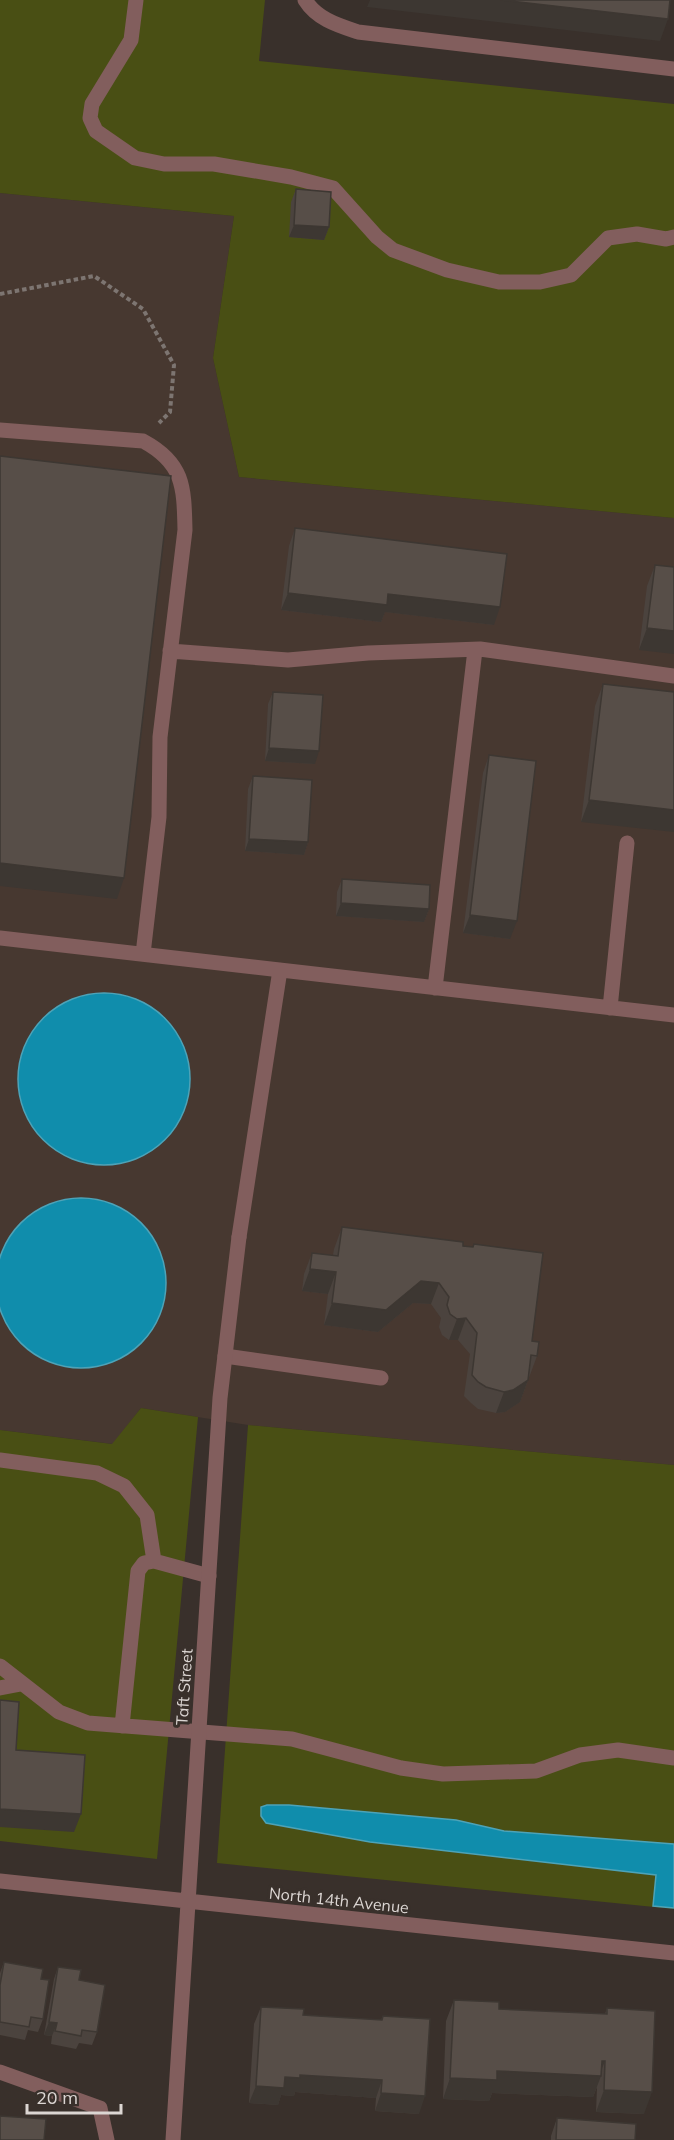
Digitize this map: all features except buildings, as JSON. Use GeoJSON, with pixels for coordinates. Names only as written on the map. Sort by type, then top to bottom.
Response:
{"type":"FeatureCollection","features":[{"type":"Feature","properties":{"kind":"street"},"geometry":{"type":"LineString","coordinates":[[136,0],[131,40],[92,104],[90,118],[96,131],[135,158],[164,164],[214,164],[291,177],[333,188],[377,237],[393,250],[447,270],[499,282],[540,282],[571,275],[608,238],[636,234],[666,239],[674,237]]}},
{"type":"Feature","properties":{"kind":"street"},"geometry":{"type":"LineString","coordinates":[[305,0],[312,10],[332,24],[358,33],[674,69]]}},
{"type":"Feature","properties":{"kind":"street"},"geometry":{"type":"LineString","coordinates":[[0,430],[143,441],[163,452],[178,471],[185,496],[185,530],[160,737],[159,817],[143,954]]}},
{"type":"Feature","properties":{"kind":"street"},"geometry":{"type":"LineString","coordinates":[[170,651],[288,660],[368,653],[476,650],[520,653],[674,676]]}},
{"type":"Feature","properties":{"kind":"street"},"geometry":{"type":"LineString","coordinates":[[435,988],[476,650]]}},
{"type":"Feature","properties":{"kind":"street"},"geometry":{"type":"LineString","coordinates":[[610,1008],[627,843]]}},
{"type":"Feature","properties":{"kind":"street"},"geometry":{"type":"LineString","coordinates":[[0,938],[674,1015]]}},
{"type":"Feature","properties":{"kind":"street","name":"Taft Street"},"geometry":{"type":"LineString","coordinates":[[173,2140],[220,1398],[239,1238],[280,970]]}},
{"type":"Feature","properties":{"kind":"street"},"geometry":{"type":"LineString","coordinates":[[225,1356],[381,1378]]}},
{"type":"Feature","properties":{"kind":"street"},"geometry":{"type":"LineString","coordinates":[[0,1460],[96,1473],[124,1486],[147,1515],[154,1562]]}},
{"type":"Feature","properties":{"kind":"street"},"geometry":{"type":"LineString","coordinates":[[122,1726],[138,1571],[144,1563],[154,1562],[209,1576]]}},
{"type":"Feature","properties":{"kind":"street"},"geometry":{"type":"LineString","coordinates":[[0,1666],[59,1712],[88,1723],[292,1739],[400,1768],[443,1774],[537,1771],[580,1755],[618,1750],[674,1758]]}},
{"type":"Feature","properties":{"kind":"street"},"geometry":{"type":"LineString","coordinates":[[0,1688],[21,1684]]}},
{"type":"Feature","properties":{"kind":"street","name":"North 14th Avenue"},"geometry":{"type":"LineString","coordinates":[[0,1881],[674,1953]]}},
{"type":"Feature","properties":{"kind":"street"},"geometry":{"type":"LineString","coordinates":[[0,2072],[15,2075],[100,2108],[107,2140]]}},
{"type":"Feature","properties":{"kind":"path"},"geometry":{"type":"LineString","coordinates":[[0,294],[94,276],[143,309],[174,365],[170,412],[143,441]]}},
{"type":"Feature","properties":{"kind":"shaded area"},"geometry":{"type":"Polygon","coordinates":[[[0,193],[234,216],[213,358],[239,477],[674,518],[674,1465],[248,1425],[141,1408],[113,1444],[0,1430],[0,193]]]}},
{"type":"Feature","properties":{"kind":"green space"},"geometry":{"type":"Polygon","coordinates":[[[0,0],[265,0],[259,61],[674,104],[674,518],[239,477],[213,358],[234,216],[0,193],[0,0]]]}},
{"type":"Feature","properties":{"kind":"green space"},"geometry":{"type":"Polygon","coordinates":[[[141,1408],[198,1417],[157,1859],[0,1841],[0,1430],[112,1444],[141,1408]]]}},
{"type":"Feature","properties":{"kind":"green space"},"geometry":{"type":"Polygon","coordinates":[[[248,1425],[674,1465],[674,1909],[217,1863],[248,1425]]]}},
{"type":"Feature","properties":{"kind":"water"},"geometry":{"type":"Polygon","coordinates":[[[104,993],[137,1000],[165,1018],[183,1046],[190,1079],[183,1112],[165,1140],[137,1158],[104,1165],[71,1158],[43,1140],[25,1112],[18,1079],[25,1046],[43,1018],[71,1000],[104,993]]]}},
{"type":"Feature","properties":{"kind":"water"},"geometry":{"type":"Polygon","coordinates":[[[81,1198],[98,1199],[114,1204],[141,1223],[160,1250],[165,1266],[165,1300],[160,1316],[141,1343],[114,1362],[98,1367],[81,1368],[64,1367],[48,1362],[21,1343],[2,1316],[-3,1300],[-4,1283],[-3,1266],[2,1250],[21,1223],[48,1204],[64,1199],[81,1198]]]}},
{"type":"Feature","properties":{"kind":"water"},"geometry":{"type":"Polygon","coordinates":[[[267,1805],[456,1820],[504,1831],[674,1844],[674,1908],[653,1906],[656,1875],[370,1842],[266,1823],[261,1816],[261,1807],[267,1805]]]}}]}
